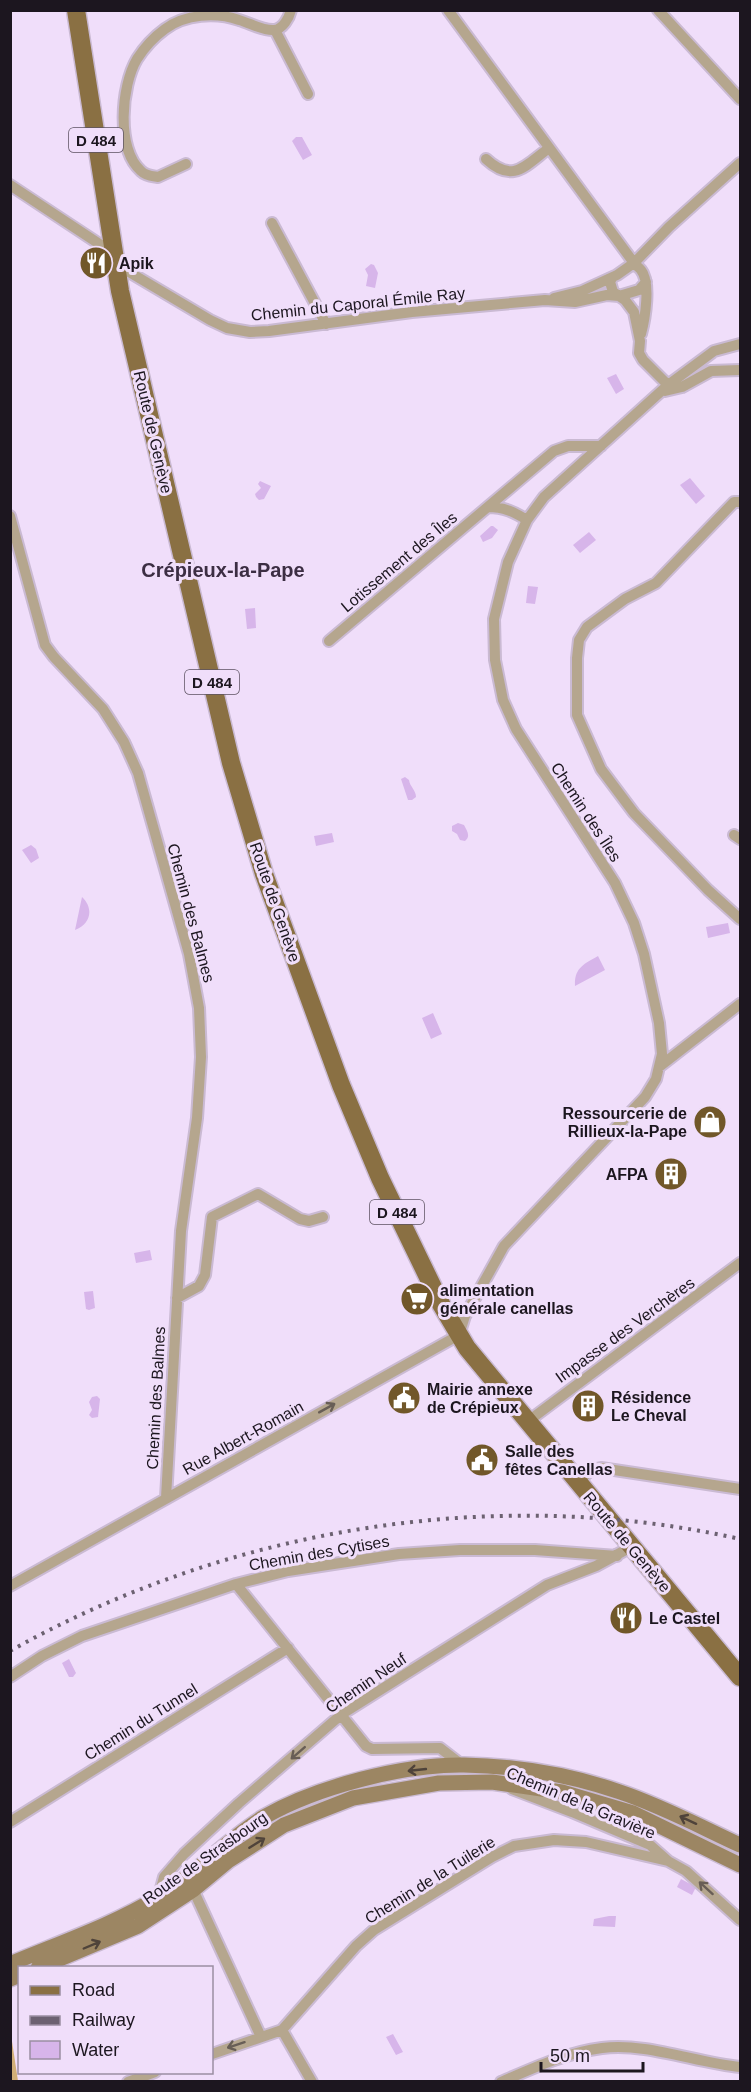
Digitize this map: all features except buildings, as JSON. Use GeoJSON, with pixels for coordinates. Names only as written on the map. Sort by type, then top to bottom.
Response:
{"type":"FeatureCollection","features":[{"type":"Feature","properties":{"kind":"main road","name":"Route de Genève"},"geometry":{"type":"LineString","coordinates":[[76,10],[115,261],[231,763],[264,874],[341,1085],[380,1178],[442,1306],[466,1348],[577,1482],[624,1551],[741,1677]]}},
{"type":"Feature","properties":{"kind":"main road","name":"Route de Strasbourg"},"geometry":{"type":"LineString","coordinates":[[43,1966],[138,1926],[190,1883],[230,1840],[256,1823],[303,1799],[340,1785],[372,1777],[462,1765],[566,1777],[621,1792],[741,1845]]}},
{"type":"Feature","properties":{"kind":"main road","name":"Route de Strasbourg"},"geometry":{"type":"LineString","coordinates":[[10,1964],[118,1918],[159,1896],[190,1883],[284,1825],[353,1798],[439,1783],[492,1782],[562,1792],[633,1813],[741,1865]]}},
{"type":"Feature","properties":{"kind":"street"},"geometry":{"type":"LineString","coordinates":[[186,164],[158,177],[141,172],[134,161],[123,134],[129,78],[136,60],[167,27],[178,21],[208,15],[236,19],[261,28],[275,30],[281,27],[291,10]]}},
{"type":"Feature","properties":{"kind":"street"},"geometry":{"type":"LineString","coordinates":[[448,10],[641,270],[646,282],[639,353],[665,388],[682,387],[711,371],[741,370]]}},
{"type":"Feature","properties":{"kind":"street"},"geometry":{"type":"LineString","coordinates":[[658,10],[741,99]]}},
{"type":"Feature","properties":{"kind":"street"},"geometry":{"type":"LineString","coordinates":[[275,30],[308,94]]}},
{"type":"Feature","properties":{"kind":"street"},"geometry":{"type":"LineString","coordinates":[[95,137],[123,134]]}},
{"type":"Feature","properties":{"kind":"street"},"geometry":{"type":"LineString","coordinates":[[486,159],[496,168],[513,171],[522,168],[549,148]]}},
{"type":"Feature","properties":{"kind":"street","name":"Chemin du Caporal Émile Ray"},"geometry":{"type":"LineString","coordinates":[[10,184],[129,272],[210,320],[228,328],[250,332],[269,332],[412,312],[545,300],[582,291],[612,278],[634,263],[669,227],[741,163]]}},
{"type":"Feature","properties":{"kind":"street"},"geometry":{"type":"LineString","coordinates":[[272,223],[326,324]]}},
{"type":"Feature","properties":{"kind":"street"},"geometry":{"type":"LineString","coordinates":[[612,278],[610,282],[613,292],[625,300],[634,312],[640,341]]}},
{"type":"Feature","properties":{"kind":"street"},"geometry":{"type":"LineString","coordinates":[[619,297],[639,290],[646,282]]}},
{"type":"Feature","properties":{"kind":"street","name":"Chemin du Caporal Émile Ray"},"geometry":{"type":"LineString","coordinates":[[545,300],[575,302],[607,296],[619,297]]}},
{"type":"Feature","properties":{"kind":"street","name":"Chemin des Îles"},"geometry":{"type":"LineString","coordinates":[[459,1335],[465,1316],[504,1246],[645,1097],[656,1079],[662,1054],[659,1023],[644,954],[634,923],[615,883],[516,729],[503,700],[495,660],[494,619],[508,562],[527,520],[544,497],[665,388],[714,351],[741,344]]}},
{"type":"Feature","properties":{"kind":"street","name":"Lotissement des Îles"},"geometry":{"type":"LineString","coordinates":[[329,641],[554,451],[568,446],[601,446]]}},
{"type":"Feature","properties":{"kind":"street"},"geometry":{"type":"LineString","coordinates":[[741,502],[734,502],[656,583],[626,599],[587,627],[579,640],[577,658],[577,715],[601,769],[634,813],[708,890],[741,919]]}},
{"type":"Feature","properties":{"kind":"street"},"geometry":{"type":"LineString","coordinates":[[488,507],[502,507],[527,520]]}},
{"type":"Feature","properties":{"kind":"street","name":"Chemin des Balmes"},"geometry":{"type":"LineString","coordinates":[[10,516],[45,645],[104,709],[124,742],[138,773],[189,954],[199,1008],[201,1057],[197,1118],[181,1230],[166,1498]]}},
{"type":"Feature","properties":{"kind":"street"},"geometry":{"type":"LineString","coordinates":[[659,1067],[741,1004]]}},
{"type":"Feature","properties":{"kind":"street"},"geometry":{"type":"LineString","coordinates":[[177,1299],[199,1286],[205,1275],[212,1218],[258,1194],[300,1219],[309,1221],[323,1217]]}},
{"type":"Feature","properties":{"kind":"street","name":"Impasse des Verchères"},"geometry":{"type":"LineString","coordinates":[[527,1422],[741,1263]]}},
{"type":"Feature","properties":{"kind":"street","name":"Rue Albert-Romain"},"geometry":{"type":"LineString","coordinates":[[10,1586],[459,1335]]}},
{"type":"Feature","properties":{"kind":"street"},"geometry":{"type":"LineString","coordinates":[[577,1482],[591,1470],[601,1468],[741,1490]]}},
{"type":"Feature","properties":{"kind":"street","name":"Chemin des Cytises"},"geometry":{"type":"LineString","coordinates":[[10,1677],[73,1639],[236,1584],[288,1571],[399,1554],[535,1550],[624,1551]]}},
{"type":"Feature","properties":{"kind":"street","name":"Chemin Neuf"},"geometry":{"type":"LineString","coordinates":[[159,1896],[164,1877],[184,1854],[342,1714],[547,1585],[624,1551]]}},
{"type":"Feature","properties":{"kind":"street"},"geometry":{"type":"LineString","coordinates":[[236,1584],[366,1746],[372,1749],[440,1748],[462,1765]]}},
{"type":"Feature","properties":{"kind":"street","name":"Chemin du Tunnel"},"geometry":{"type":"LineString","coordinates":[[10,1822],[288,1648]]}},
{"type":"Feature","properties":{"kind":"street","name":"Chemin de la Gravière"},"geometry":{"type":"LineString","coordinates":[[492,1782],[650,1845],[668,1861],[686,1871],[741,1920]]}},
{"type":"Feature","properties":{"kind":"street","name":"Chemin de la Tuilerie"},"geometry":{"type":"LineString","coordinates":[[282,2030],[356,1946],[374,1930],[492,1857],[514,1846],[554,1840],[586,1842],[668,1861]]}},
{"type":"Feature","properties":{"kind":"street"},"geometry":{"type":"LineString","coordinates":[[190,1883],[261,2037]]}},
{"type":"Feature","properties":{"kind":"street"},"geometry":{"type":"LineString","coordinates":[[213,2054],[282,2030],[312,2082]]}},
{"type":"Feature","properties":{"kind":"street"},"geometry":{"type":"LineString","coordinates":[[501,2082],[572,2054],[604,2048],[640,2049],[741,2067]]}},
{"type":"Feature","properties":{"kind":"street"},"geometry":{"type":"LineString","coordinates":[[128,2082],[152,2074]]}},
{"type":"Feature","properties":{"kind":"shaded area"},"geometry":{"type":"Polygon","coordinates":[[[10,2028],[18,2081],[11,2081],[10,2028]]]}},
{"type":"Feature","properties":{"kind":"water"},"geometry":{"type":"Polygon","coordinates":[[[296,137],[302,137],[312,155],[303,160],[292,141],[296,137]]]}},
{"type":"Feature","properties":{"kind":"water"},"geometry":{"type":"Polygon","coordinates":[[[371,264],[378,273],[375,288],[366,286],[368,275],[365,269],[371,264]]]}},
{"type":"Feature","properties":{"kind":"water"},"geometry":{"type":"Polygon","coordinates":[[[616,374],[624,389],[616,394],[607,378],[616,374]]]}},
{"type":"Feature","properties":{"kind":"water"},"geometry":{"type":"Polygon","coordinates":[[[690,478],[705,496],[696,504],[680,485],[690,478]]]}},
{"type":"Feature","properties":{"kind":"water"},"geometry":{"type":"Polygon","coordinates":[[[260,481],[271,486],[264,499],[259,500],[255,494],[261,488],[258,484],[260,481]]]}},
{"type":"Feature","properties":{"kind":"water"},"geometry":{"type":"Polygon","coordinates":[[[491,526],[498,530],[492,538],[483,542],[480,536],[491,526]]]}},
{"type":"Feature","properties":{"kind":"water"},"geometry":{"type":"Polygon","coordinates":[[[589,532],[596,540],[580,553],[573,545],[589,532]]]}},
{"type":"Feature","properties":{"kind":"water"},"geometry":{"type":"Polygon","coordinates":[[[528,586],[538,587],[535,604],[526,603],[528,586]]]}},
{"type":"Feature","properties":{"kind":"water"},"geometry":{"type":"Polygon","coordinates":[[[255,608],[256,628],[247,629],[245,609],[255,608]]]}},
{"type":"Feature","properties":{"kind":"water"},"geometry":{"type":"Polygon","coordinates":[[[405,777],[409,780],[416,795],[412,800],[408,800],[401,779],[405,777]]]}},
{"type":"Feature","properties":{"kind":"water"},"geometry":{"type":"Polygon","coordinates":[[[458,823],[464,825],[467,831],[468,837],[465,841],[460,840],[452,831],[452,826],[458,823]]]}},
{"type":"Feature","properties":{"kind":"water"},"geometry":{"type":"Polygon","coordinates":[[[332,833],[334,842],[316,846],[314,836],[332,833]]]}},
{"type":"Feature","properties":{"kind":"water"},"geometry":{"type":"Polygon","coordinates":[[[31,845],[36,849],[39,858],[31,863],[22,850],[31,845]]]}},
{"type":"Feature","properties":{"kind":"water"},"geometry":{"type":"Polygon","coordinates":[[[82,897],[88,906],[89,915],[85,924],[75,930],[82,897]]]}},
{"type":"Feature","properties":{"kind":"water"},"geometry":{"type":"Polygon","coordinates":[[[728,923],[730,933],[708,938],[706,927],[728,923]]]}},
{"type":"Feature","properties":{"kind":"water"},"geometry":{"type":"Polygon","coordinates":[[[598,956],[605,970],[575,986],[578,971],[584,964],[598,956]]]}},
{"type":"Feature","properties":{"kind":"water"},"geometry":{"type":"Polygon","coordinates":[[[433,1013],[442,1034],[431,1039],[422,1018],[433,1013]]]}},
{"type":"Feature","properties":{"kind":"water"},"geometry":{"type":"Polygon","coordinates":[[[150,1250],[152,1260],[136,1263],[134,1253],[150,1250]]]}},
{"type":"Feature","properties":{"kind":"water"},"geometry":{"type":"Polygon","coordinates":[[[93,1291],[95,1308],[89,1310],[86,1309],[84,1292],[93,1291]]]}},
{"type":"Feature","properties":{"kind":"water"},"geometry":{"type":"Polygon","coordinates":[[[97,1396],[100,1399],[98,1417],[92,1418],[89,1415],[92,1410],[89,1402],[92,1397],[97,1396]]]}},
{"type":"Feature","properties":{"kind":"water"},"geometry":{"type":"Polygon","coordinates":[[[69,1659],[76,1673],[73,1677],[69,1677],[62,1663],[69,1659]]]}},
{"type":"Feature","properties":{"kind":"water"},"geometry":{"type":"Polygon","coordinates":[[[681,1879],[696,1887],[692,1895],[677,1887],[681,1879]]]}},
{"type":"Feature","properties":{"kind":"water"},"geometry":{"type":"Polygon","coordinates":[[[616,1916],[615,1927],[593,1926],[594,1919],[616,1916]]]}},
{"type":"Feature","properties":{"kind":"water"},"geometry":{"type":"Polygon","coordinates":[[[393,2034],[403,2052],[396,2055],[386,2037],[393,2034]]]}},
{"type":"Feature","properties":{"kind":"railway"},"geometry":{"type":"LineString","coordinates":[[10,1651],[94,1609],[182,1574],[273,1547],[365,1528],[459,1518],[553,1516],[647,1523],[740,1539]]}},
{"type":"Feature","properties":{"kind":"place","name":"Apik"},"geometry":{"type":"Point","coordinates":[96,263]}},
{"type":"Feature","properties":{"kind":"place","name":"Ressourcerie de Rillieux-la-Pape"},"geometry":{"type":"Point","coordinates":[710,1122]}},
{"type":"Feature","properties":{"kind":"place","name":"AFPA"},"geometry":{"type":"Point","coordinates":[671,1174]}},
{"type":"Feature","properties":{"kind":"place","name":"alimentation générale canellas"},"geometry":{"type":"Point","coordinates":[417,1299]}},
{"type":"Feature","properties":{"kind":"place","name":"Mairie annexe de Crépieux"},"geometry":{"type":"Point","coordinates":[404,1398]}},
{"type":"Feature","properties":{"kind":"place","name":"Résidence Le Cheval"},"geometry":{"type":"Point","coordinates":[588,1406]}},
{"type":"Feature","properties":{"kind":"place","name":"Salle des fêtes Canellas"},"geometry":{"type":"Point","coordinates":[482,1460]}},
{"type":"Feature","properties":{"kind":"place","name":"Le Castel"},"geometry":{"type":"Point","coordinates":[626,1618]}},
{"type":"Feature","properties":{"kind":"district","name":"Crépieux-la-Pape"},"geometry":{"type":"Point","coordinates":[223,570]}}]}
